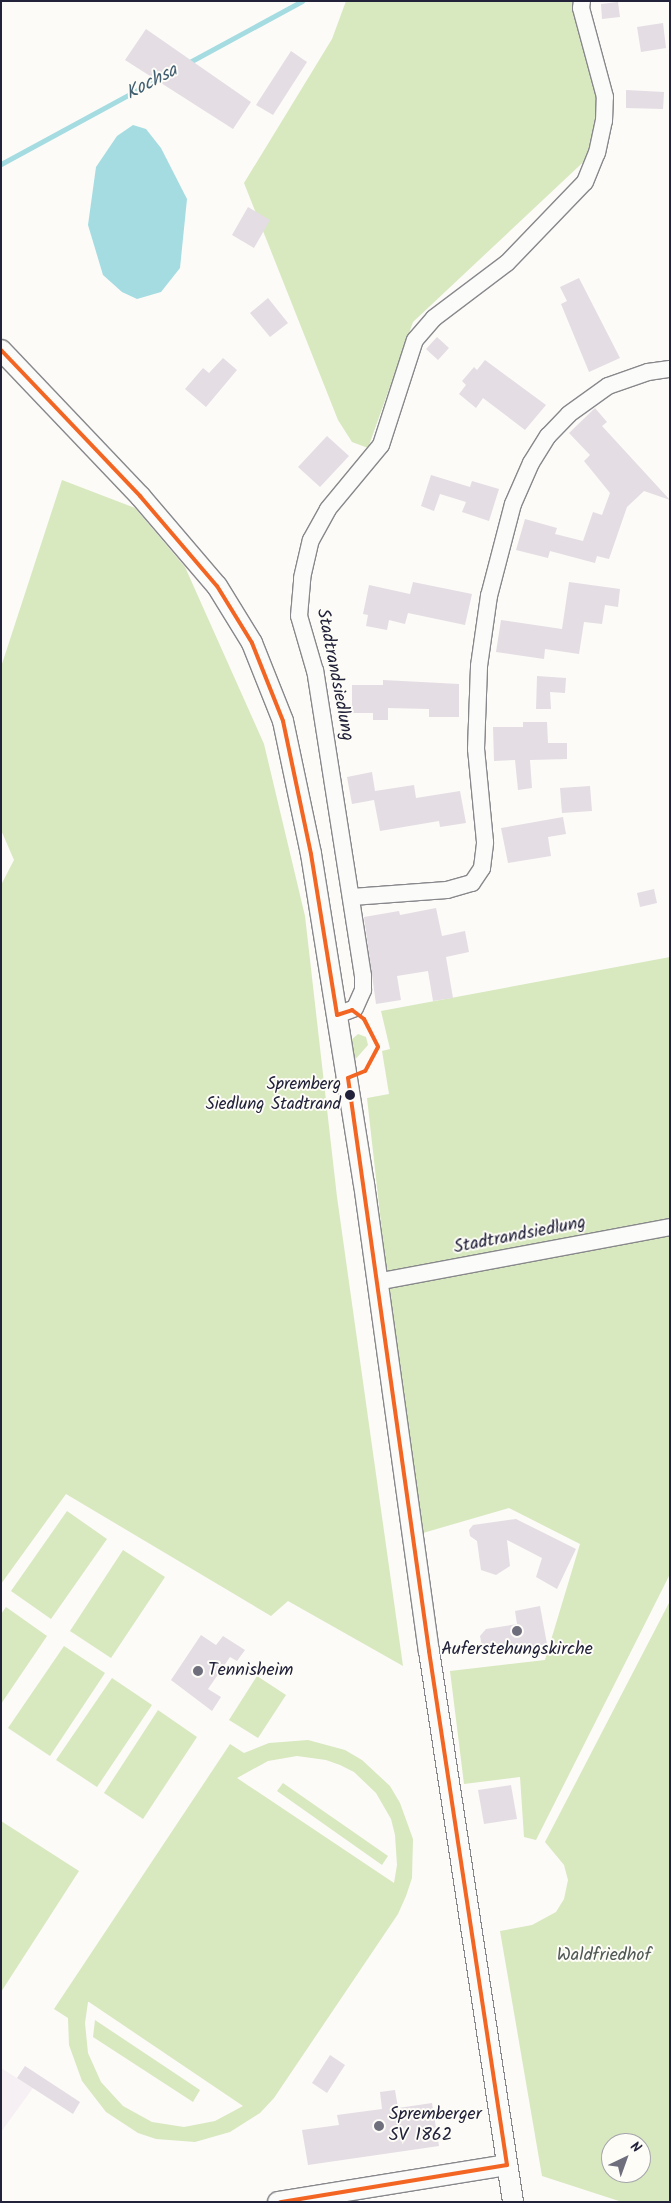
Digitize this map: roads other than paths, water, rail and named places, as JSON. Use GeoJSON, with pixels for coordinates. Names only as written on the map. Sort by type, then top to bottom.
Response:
{"type":"FeatureCollection","features":[{"type":"Feature","properties":{"kind":"street","name":"Stadtrandsiedlung"},"geometry":{"type":"LineString","coordinates":[[337,1015],[352,1010],[363,990],[352,897],[315,671],[299,616],[302,578],[312,540],[328,509],[381,445],[415,340],[434,318],[507,263],[585,182],[600,137],[605,97],[582,1]]}},
{"type":"Feature","properties":{"kind":"street"},"geometry":{"type":"LineString","coordinates":[[1,350],[140,496],[217,586],[252,643],[283,721],[311,854],[337,1015],[429,1651],[513,2202]]}},
{"type":"Feature","properties":{"kind":"street"},"geometry":{"type":"LineString","coordinates":[[352,897],[447,890],[472,882],[482,868],[485,842],[476,749],[479,666],[491,587],[513,504],[531,462],[548,436],[568,414],[608,386],[648,372],[670,369]]}},
{"type":"Feature","properties":{"kind":"street","name":"Stadtrandsiedlung"},"geometry":{"type":"LineString","coordinates":[[377,1282],[670,1227]]}},
{"type":"Feature","properties":{"kind":"street"},"geometry":{"type":"LineString","coordinates":[[278,2202],[311,2199],[507,2166]]}},
{"type":"Feature","properties":{"kind":"water"},"geometry":{"type":"Polygon","coordinates":[[[133,125],[146,129],[161,148],[187,199],[180,268],[161,292],[137,299],[122,292],[103,275],[88,225],[96,167],[117,136],[133,125]]]}},
{"type":"Feature","properties":{"kind":"waterway","name":"Kochsa"},"geometry":{"type":"LineString","coordinates":[[186,64],[302,1]]}},
{"type":"Feature","properties":{"kind":"waterway","name":"Kochsa"},"geometry":{"type":"LineString","coordinates":[[1,164],[161,77]]}},
{"type":"Feature","properties":{"kind":"place","name":"Spremberg Siedlung Stadtrand"},"geometry":{"type":"Point","coordinates":[350,1095]}},
{"type":"Feature","properties":{"kind":"place","name":"Auferstehungskirche"},"geometry":{"type":"Point","coordinates":[517,1631]}},
{"type":"Feature","properties":{"kind":"place","name":"Tennisheim"},"geometry":{"type":"Point","coordinates":[198,1671]}},
{"type":"Feature","properties":{"kind":"place","name":"Spremberger SV 1862"},"geometry":{"type":"Point","coordinates":[379,2126]}},
{"type":"Feature","properties":{"kind":"park label","name":"Waldfriedhof"},"geometry":{"type":"Point","coordinates":[604,1956]}}]}
